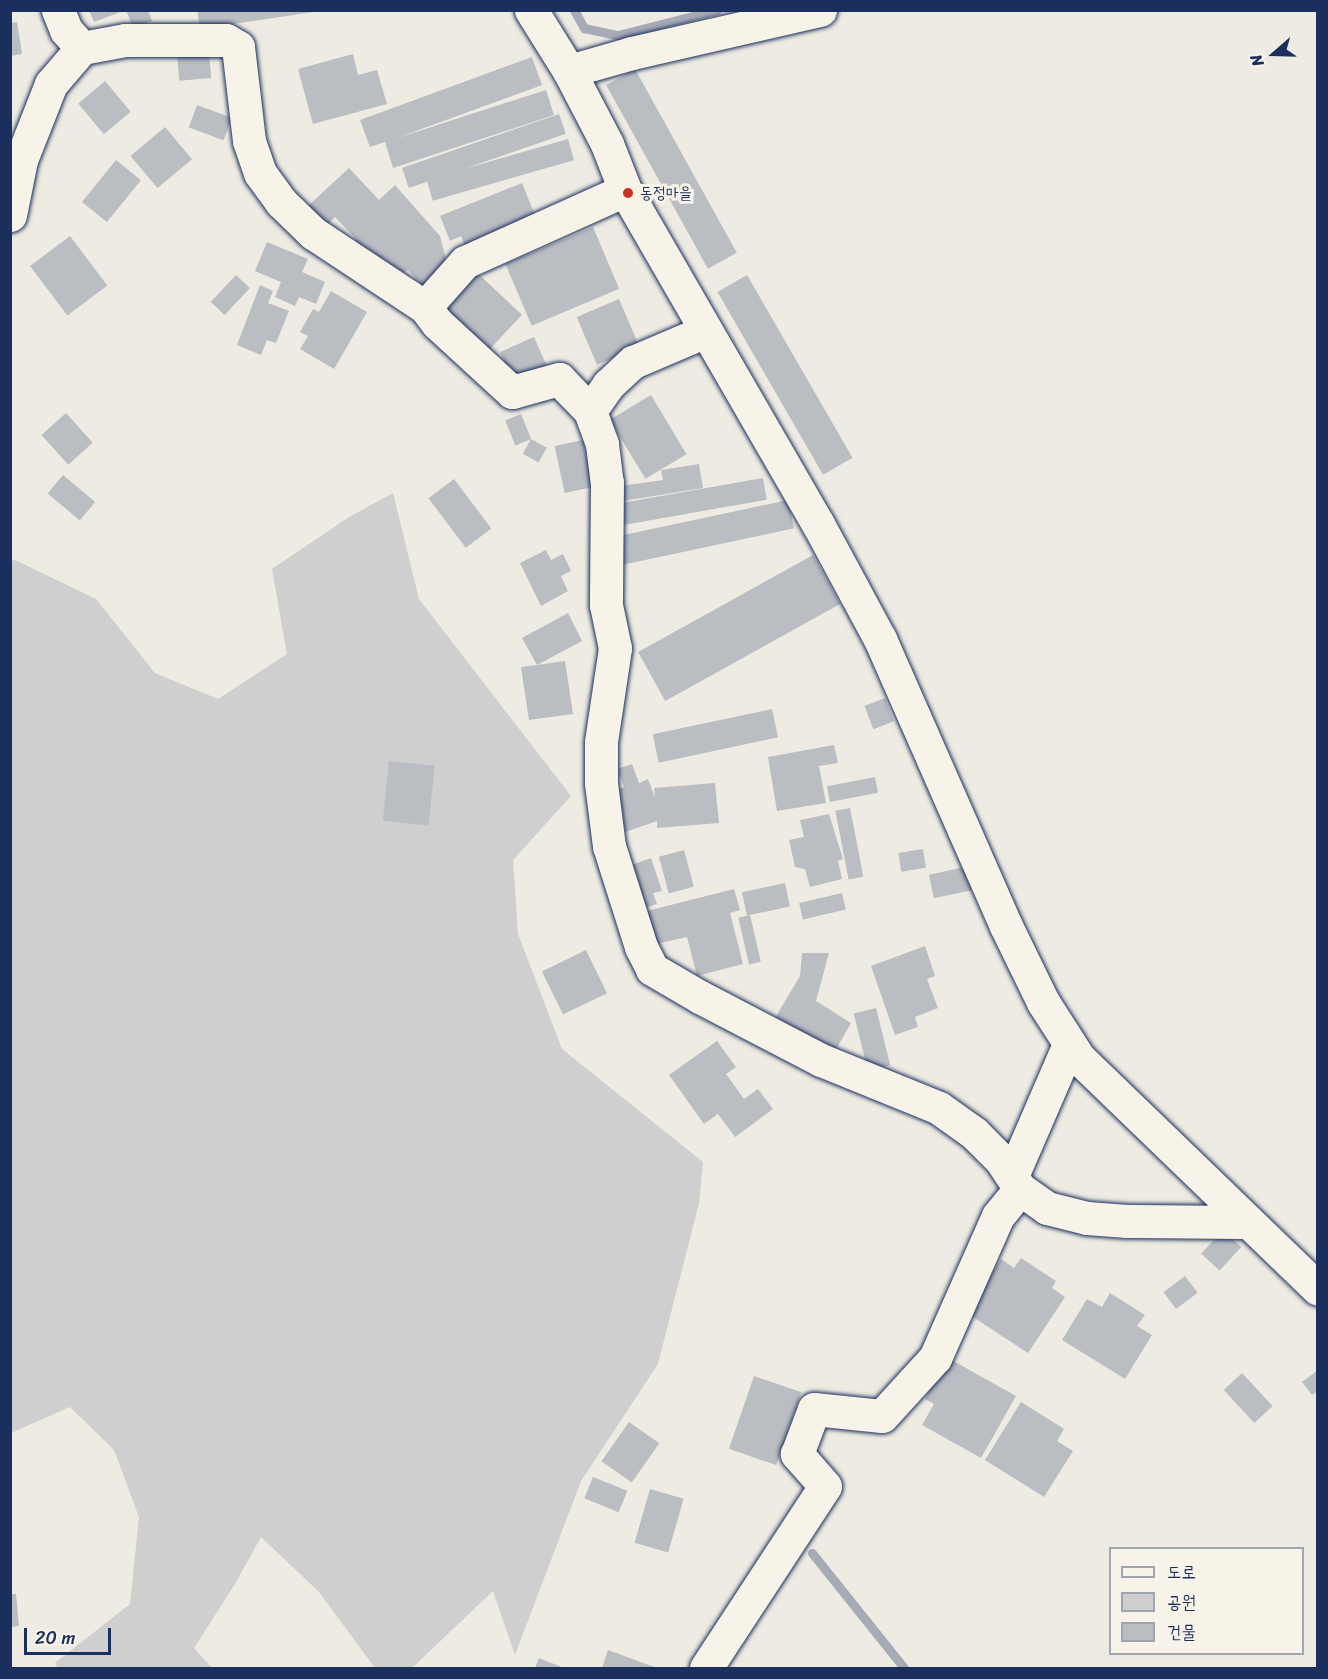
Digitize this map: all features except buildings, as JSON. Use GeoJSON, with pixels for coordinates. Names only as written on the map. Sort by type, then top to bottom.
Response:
{"type":"FeatureCollection","features":[{"type":"Feature","properties":{"kind":"street"},"geometry":{"type":"LineString","coordinates":[[58,10],[66,30],[82,48]]}},
{"type":"Feature","properties":{"kind":"street"},"geometry":{"type":"LineString","coordinates":[[531,10],[569,71],[607,144],[625,190],[818,524],[880,639],[1006,926],[1043,1002],[1079,1058],[1317,1289]]}},
{"type":"Feature","properties":{"kind":"street"},"geometry":{"type":"LineString","coordinates":[[569,71],[632,53],[820,10]]}},
{"type":"Feature","properties":{"kind":"street"},"geometry":{"type":"LineString","coordinates":[[10,215],[21,160],[51,84],[82,48],[125,40],[226,40],[238,47],[249,141],[260,173],[281,202],[313,233],[425,307],[437,323],[512,392],[560,379],[590,411],[602,444],[607,482],[606,605],[615,648],[601,742],[601,783],[609,846],[641,947],[652,969],[700,997],[821,1060],[939,1108],[974,1132],[1001,1160],[1016,1182],[1047,1208],[1087,1218],[1127,1221],[1248,1222]]}},
{"type":"Feature","properties":{"kind":"street"},"geometry":{"type":"LineString","coordinates":[[425,307],[465,261],[625,190]]}},
{"type":"Feature","properties":{"kind":"street"},"geometry":{"type":"LineString","coordinates":[[590,411],[608,385],[633,362],[706,331]]}},
{"type":"Feature","properties":{"kind":"street"},"geometry":{"type":"LineString","coordinates":[[706,1668],[825,1486],[797,1454],[814,1409],[882,1416],[935,1358],[998,1216],[1016,1182],[1069,1044]]}},
{"type":"Feature","properties":{"kind":"green space"},"geometry":{"type":"Polygon","coordinates":[[[393,493],[419,599],[571,796],[513,860],[518,934],[562,1049],[703,1162],[699,1203],[658,1364],[581,1481],[515,1655],[493,1591],[412,1668],[375,1668],[319,1592],[261,1537],[235,1584],[194,1648],[212,1668],[58,1668],[55,1663],[130,1604],[139,1517],[114,1450],[70,1407],[11,1433],[11,561],[15,560],[96,599],[155,673],[218,699],[287,654],[272,569],[349,517],[393,493]]]}},
{"type":"Feature","properties":{"kind":"waterway"},"geometry":{"type":"LineString","coordinates":[[574,10],[584,28],[618,35],[717,10]]}},
{"type":"Feature","properties":{"kind":"waterway"},"geometry":{"type":"LineString","coordinates":[[812,1553],[904,1668]]}},
{"type":"Feature","properties":{"kind":"place","name":"동정마을"},"geometry":{"type":"Point","coordinates":[628,193]}}]}
